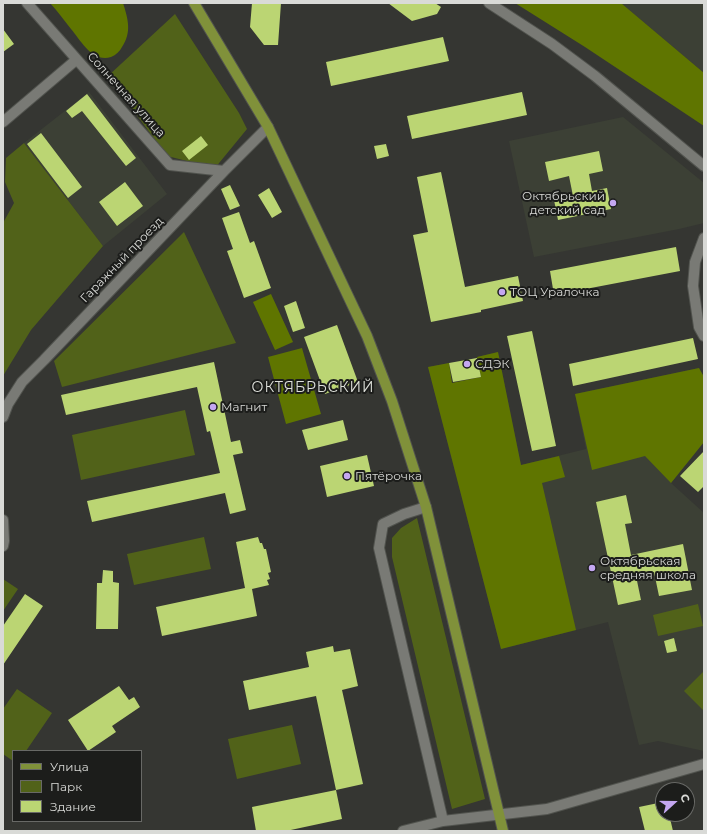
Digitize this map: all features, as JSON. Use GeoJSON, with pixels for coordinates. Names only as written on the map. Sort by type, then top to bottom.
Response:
{"type":"FeatureCollection","features":[{"type":"Feature","properties":{"kind":"main road"},"geometry":{"type":"LineString","coordinates":[[194,3],[268,127],[367,336],[392,400],[426,507],[503,831]]}},
{"type":"Feature","properties":{"kind":"street","name":"Солнечная улица"},"geometry":{"type":"LineString","coordinates":[[26,3],[170,165],[224,171]]}},
{"type":"Feature","properties":{"kind":"street"},"geometry":{"type":"LineString","coordinates":[[489,3],[552,44],[595,76],[704,166]]}},
{"type":"Feature","properties":{"kind":"street"},"geometry":{"type":"LineString","coordinates":[[3,122],[76,60]]}},
{"type":"Feature","properties":{"kind":"street","name":"Гаражный проезд"},"geometry":{"type":"LineString","coordinates":[[3,417],[6,403],[22,382],[268,127]]}},
{"type":"Feature","properties":{"kind":"street"},"geometry":{"type":"LineString","coordinates":[[704,238],[694,262],[693,286],[699,327],[704,336]]}},
{"type":"Feature","properties":{"kind":"street"},"geometry":{"type":"LineString","coordinates":[[426,507],[404,514],[383,524],[378,548],[443,821]]}},
{"type":"Feature","properties":{"kind":"street"},"geometry":{"type":"LineString","coordinates":[[3,520],[3,546]]}},
{"type":"Feature","properties":{"kind":"street"},"geometry":{"type":"LineString","coordinates":[[403,831],[443,821],[547,809],[704,764]]}},
{"type":"Feature","properties":{"kind":"shaded area"},"geometry":{"type":"Polygon","coordinates":[[[621,3],[704,3],[704,73],[621,3]]]}},
{"type":"Feature","properties":{"kind":"shaded area"},"geometry":{"type":"Polygon","coordinates":[[[89,92],[167,194],[103,246],[24,143],[89,92]]]}},
{"type":"Feature","properties":{"kind":"shaded area","name":"Октябрьский детский сад"},"geometry":{"type":"Polygon","coordinates":[[[623,117],[704,183],[704,223],[534,257],[509,141],[623,117]]]}},
{"type":"Feature","properties":{"kind":"shaded area","name":"Октябрьская средняя школа"},"geometry":{"type":"Polygon","coordinates":[[[498,352],[521,465],[586,449],[575,394],[699,368],[704,377],[704,442],[671,483],[704,513],[704,751],[658,741],[639,745],[608,622],[501,649],[428,367],[449,363],[452,383],[481,377],[477,357],[498,352]]]}},
{"type":"Feature","properties":{"kind":"green space"},"geometry":{"type":"Polygon","coordinates":[[[50,3],[123,3],[128,20],[128,31],[125,41],[119,51],[111,57],[99,57],[93,54],[83,45],[50,3]]]}},
{"type":"Feature","properties":{"kind":"green space"},"geometry":{"type":"Polygon","coordinates":[[[515,3],[621,3],[704,73],[704,126],[585,47],[515,3]]]}},
{"type":"Feature","properties":{"kind":"green space"},"geometry":{"type":"Polygon","coordinates":[[[175,14],[239,113],[247,129],[215,168],[167,156],[108,76],[175,14]]]}},
{"type":"Feature","properties":{"kind":"green space"},"geometry":{"type":"Polygon","coordinates":[[[24,143],[103,246],[31,330],[3,376],[3,223],[14,203],[5,182],[6,158],[24,143]]]}},
{"type":"Feature","properties":{"kind":"green space"},"geometry":{"type":"Polygon","coordinates":[[[184,232],[236,343],[62,387],[54,361],[184,232]]]}},
{"type":"Feature","properties":{"kind":"green space"},"geometry":{"type":"Polygon","coordinates":[[[271,294],[293,342],[275,350],[253,302],[271,294]]]}},
{"type":"Feature","properties":{"kind":"green space"},"geometry":{"type":"Polygon","coordinates":[[[302,348],[321,414],[286,424],[268,357],[302,348]]]}},
{"type":"Feature","properties":{"kind":"green space"},"geometry":{"type":"Polygon","coordinates":[[[498,352],[521,465],[559,456],[565,477],[542,483],[576,630],[501,649],[428,367],[449,363],[452,383],[481,377],[477,357],[498,352]]]}},
{"type":"Feature","properties":{"kind":"green space"},"geometry":{"type":"Polygon","coordinates":[[[699,368],[704,377],[704,442],[671,483],[645,456],[592,470],[575,394],[699,368]]]}},
{"type":"Feature","properties":{"kind":"green space"},"geometry":{"type":"Polygon","coordinates":[[[185,410],[195,455],[81,480],[72,435],[185,410]]]}},
{"type":"Feature","properties":{"kind":"green space"},"geometry":{"type":"Polygon","coordinates":[[[417,518],[485,799],[452,809],[392,557],[392,538],[401,528],[417,518]]]}},
{"type":"Feature","properties":{"kind":"green space"},"geometry":{"type":"Polygon","coordinates":[[[204,537],[211,569],[134,585],[127,554],[204,537]]]}},
{"type":"Feature","properties":{"kind":"green space"},"geometry":{"type":"Polygon","coordinates":[[[3,579],[18,589],[3,611],[3,579]]]}},
{"type":"Feature","properties":{"kind":"green space"},"geometry":{"type":"Polygon","coordinates":[[[698,604],[703,626],[658,636],[653,615],[698,604]]]}},
{"type":"Feature","properties":{"kind":"green space"},"geometry":{"type":"Polygon","coordinates":[[[704,671],[704,711],[684,691],[704,671]]]}},
{"type":"Feature","properties":{"kind":"green space"},"geometry":{"type":"Polygon","coordinates":[[[17,689],[52,713],[27,750],[12,750],[12,760],[3,754],[3,709],[17,689]]]}},
{"type":"Feature","properties":{"kind":"green space"},"geometry":{"type":"Polygon","coordinates":[[[292,725],[301,764],[237,779],[228,739],[292,725]]]}},
{"type":"Feature","properties":{"kind":"building"},"geometry":{"type":"Polygon","coordinates":[[[252,3],[281,3],[278,45],[264,45],[250,27],[252,3]]]}},
{"type":"Feature","properties":{"kind":"building"},"geometry":{"type":"Polygon","coordinates":[[[388,3],[435,3],[441,7],[437,14],[412,21],[388,3]]]}},
{"type":"Feature","properties":{"kind":"building"},"geometry":{"type":"Polygon","coordinates":[[[3,29],[14,44],[3,52],[3,29]]]}},
{"type":"Feature","properties":{"kind":"building"},"geometry":{"type":"Polygon","coordinates":[[[443,37],[449,61],[331,86],[326,62],[443,37]]]}},
{"type":"Feature","properties":{"kind":"building"},"geometry":{"type":"Polygon","coordinates":[[[522,92],[527,115],[412,139],[407,116],[522,92]]]}},
{"type":"Feature","properties":{"kind":"building"},"geometry":{"type":"Polygon","coordinates":[[[87,94],[136,158],[126,166],[82,111],[72,118],[66,111],[87,94]]]}},
{"type":"Feature","properties":{"kind":"building"},"geometry":{"type":"Polygon","coordinates":[[[41,133],[82,187],[68,198],[27,144],[41,133]]]}},
{"type":"Feature","properties":{"kind":"building"},"geometry":{"type":"Polygon","coordinates":[[[201,136],[208,145],[189,160],[182,151],[201,136]]]}},
{"type":"Feature","properties":{"kind":"building"},"geometry":{"type":"Polygon","coordinates":[[[386,144],[389,156],[377,159],[374,146],[386,144]]]}},
{"type":"Feature","properties":{"kind":"building"},"geometry":{"type":"Polygon","coordinates":[[[599,151],[603,171],[589,174],[592,191],[607,188],[611,209],[558,220],[554,200],[573,196],[569,176],[549,181],[545,162],[599,151]]]}},
{"type":"Feature","properties":{"kind":"building"},"geometry":{"type":"Polygon","coordinates":[[[441,172],[465,287],[518,276],[523,301],[481,310],[481,312],[431,322],[413,235],[428,232],[417,177],[441,172]]]}},
{"type":"Feature","properties":{"kind":"building"},"geometry":{"type":"Polygon","coordinates":[[[125,182],[143,206],[117,226],[99,202],[125,182]]]}},
{"type":"Feature","properties":{"kind":"building"},"geometry":{"type":"Polygon","coordinates":[[[230,185],[240,206],[230,210],[221,189],[230,185]]]}},
{"type":"Feature","properties":{"kind":"building"},"geometry":{"type":"Polygon","coordinates":[[[269,188],[282,212],[272,218],[258,195],[269,188]]]}},
{"type":"Feature","properties":{"kind":"building"},"geometry":{"type":"Polygon","coordinates":[[[239,212],[250,243],[254,241],[271,288],[244,298],[227,251],[233,249],[222,218],[239,212]]]}},
{"type":"Feature","properties":{"kind":"building"},"geometry":{"type":"Polygon","coordinates":[[[676,247],[680,271],[554,295],[550,271],[676,247]]]}},
{"type":"Feature","properties":{"kind":"building"},"geometry":{"type":"Polygon","coordinates":[[[296,301],[305,328],[293,332],[284,306],[296,301]]]}},
{"type":"Feature","properties":{"kind":"building"},"geometry":{"type":"Polygon","coordinates":[[[337,325],[358,382],[325,394],[304,337],[337,325]]]}},
{"type":"Feature","properties":{"kind":"building"},"geometry":{"type":"Polygon","coordinates":[[[532,331],[556,446],[532,451],[507,336],[532,331]]]}},
{"type":"Feature","properties":{"kind":"building"},"geometry":{"type":"Polygon","coordinates":[[[693,338],[698,359],[573,386],[569,364],[693,338]]]}},
{"type":"Feature","properties":{"kind":"building"},"geometry":{"type":"Polygon","coordinates":[[[477,358],[481,377],[453,382],[449,363],[477,358]]]}},
{"type":"Feature","properties":{"kind":"building"},"geometry":{"type":"Polygon","coordinates":[[[214,362],[231,442],[240,440],[243,453],[233,455],[246,510],[230,514],[225,493],[92,522],[87,501],[220,473],[210,431],[207,432],[197,387],[66,415],[61,395],[214,362]]]}},
{"type":"Feature","properties":{"kind":"building"},"geometry":{"type":"Polygon","coordinates":[[[343,420],[348,440],[308,450],[302,430],[343,420]]]}},
{"type":"Feature","properties":{"kind":"building"},"geometry":{"type":"Polygon","coordinates":[[[704,451],[704,486],[698,492],[680,476],[704,451]]]}},
{"type":"Feature","properties":{"kind":"building","name":"Пятёрочка"},"geometry":{"type":"Polygon","coordinates":[[[367,455],[374,486],[327,497],[320,466],[367,455]]]}},
{"type":"Feature","properties":{"kind":"building"},"geometry":{"type":"Polygon","coordinates":[[[626,495],[632,523],[625,524],[631,555],[683,544],[692,590],[659,596],[654,572],[636,576],[641,600],[618,605],[596,502],[626,495]]]}},
{"type":"Feature","properties":{"kind":"building"},"geometry":{"type":"Polygon","coordinates":[[[258,537],[264,549],[266,549],[271,572],[268,573],[270,579],[267,580],[269,585],[252,589],[257,616],[162,636],[156,607],[245,588],[236,542],[258,537]]]}},
{"type":"Feature","properties":{"kind":"building"},"geometry":{"type":"Polygon","coordinates":[[[103,570],[113,571],[113,582],[119,583],[118,629],[96,629],[97,583],[102,583],[103,570]]]}},
{"type":"Feature","properties":{"kind":"building"},"geometry":{"type":"Polygon","coordinates":[[[25,594],[43,606],[3,665],[3,626],[25,594]]]}},
{"type":"Feature","properties":{"kind":"building"},"geometry":{"type":"Polygon","coordinates":[[[674,638],[677,651],[667,653],[664,641],[674,638]]]}},
{"type":"Feature","properties":{"kind":"building"},"geometry":{"type":"Polygon","coordinates":[[[333,646],[334,652],[350,649],[358,686],[342,690],[363,784],[336,790],[316,696],[249,710],[243,681],[309,667],[306,652],[333,646]]]}},
{"type":"Feature","properties":{"kind":"building"},"geometry":{"type":"Polygon","coordinates":[[[119,686],[129,700],[134,697],[140,707],[112,726],[116,732],[89,750],[87,750],[68,720],[119,686]]]}},
{"type":"Feature","properties":{"kind":"building"},"geometry":{"type":"Polygon","coordinates":[[[336,790],[342,819],[286,831],[256,831],[252,807],[336,790]]]}},
{"type":"Feature","properties":{"kind":"building"},"geometry":{"type":"Polygon","coordinates":[[[655,804],[655,822],[671,822],[673,831],[645,831],[639,807],[655,804]]]}},
{"type":"Feature","properties":{"kind":"place","name":"Октябрьский детский сад"},"geometry":{"type":"Point","coordinates":[613,203]}},
{"type":"Feature","properties":{"kind":"place","name":"ТОЦ Уралочка"},"geometry":{"type":"Point","coordinates":[502,292]}},
{"type":"Feature","properties":{"kind":"place","name":"СДЭК"},"geometry":{"type":"Point","coordinates":[467,364]}},
{"type":"Feature","properties":{"kind":"place","name":"Магнит"},"geometry":{"type":"Point","coordinates":[213,407]}},
{"type":"Feature","properties":{"kind":"place","name":"Пятёрочка"},"geometry":{"type":"Point","coordinates":[347,476]}},
{"type":"Feature","properties":{"kind":"place","name":"Октябрьская средняя школа"},"geometry":{"type":"Point","coordinates":[592,568]}},
{"type":"Feature","properties":{"kind":"district","name":"ОКТЯБРЬСКИЙ"},"geometry":{"type":"Point","coordinates":[313,388]}}]}
